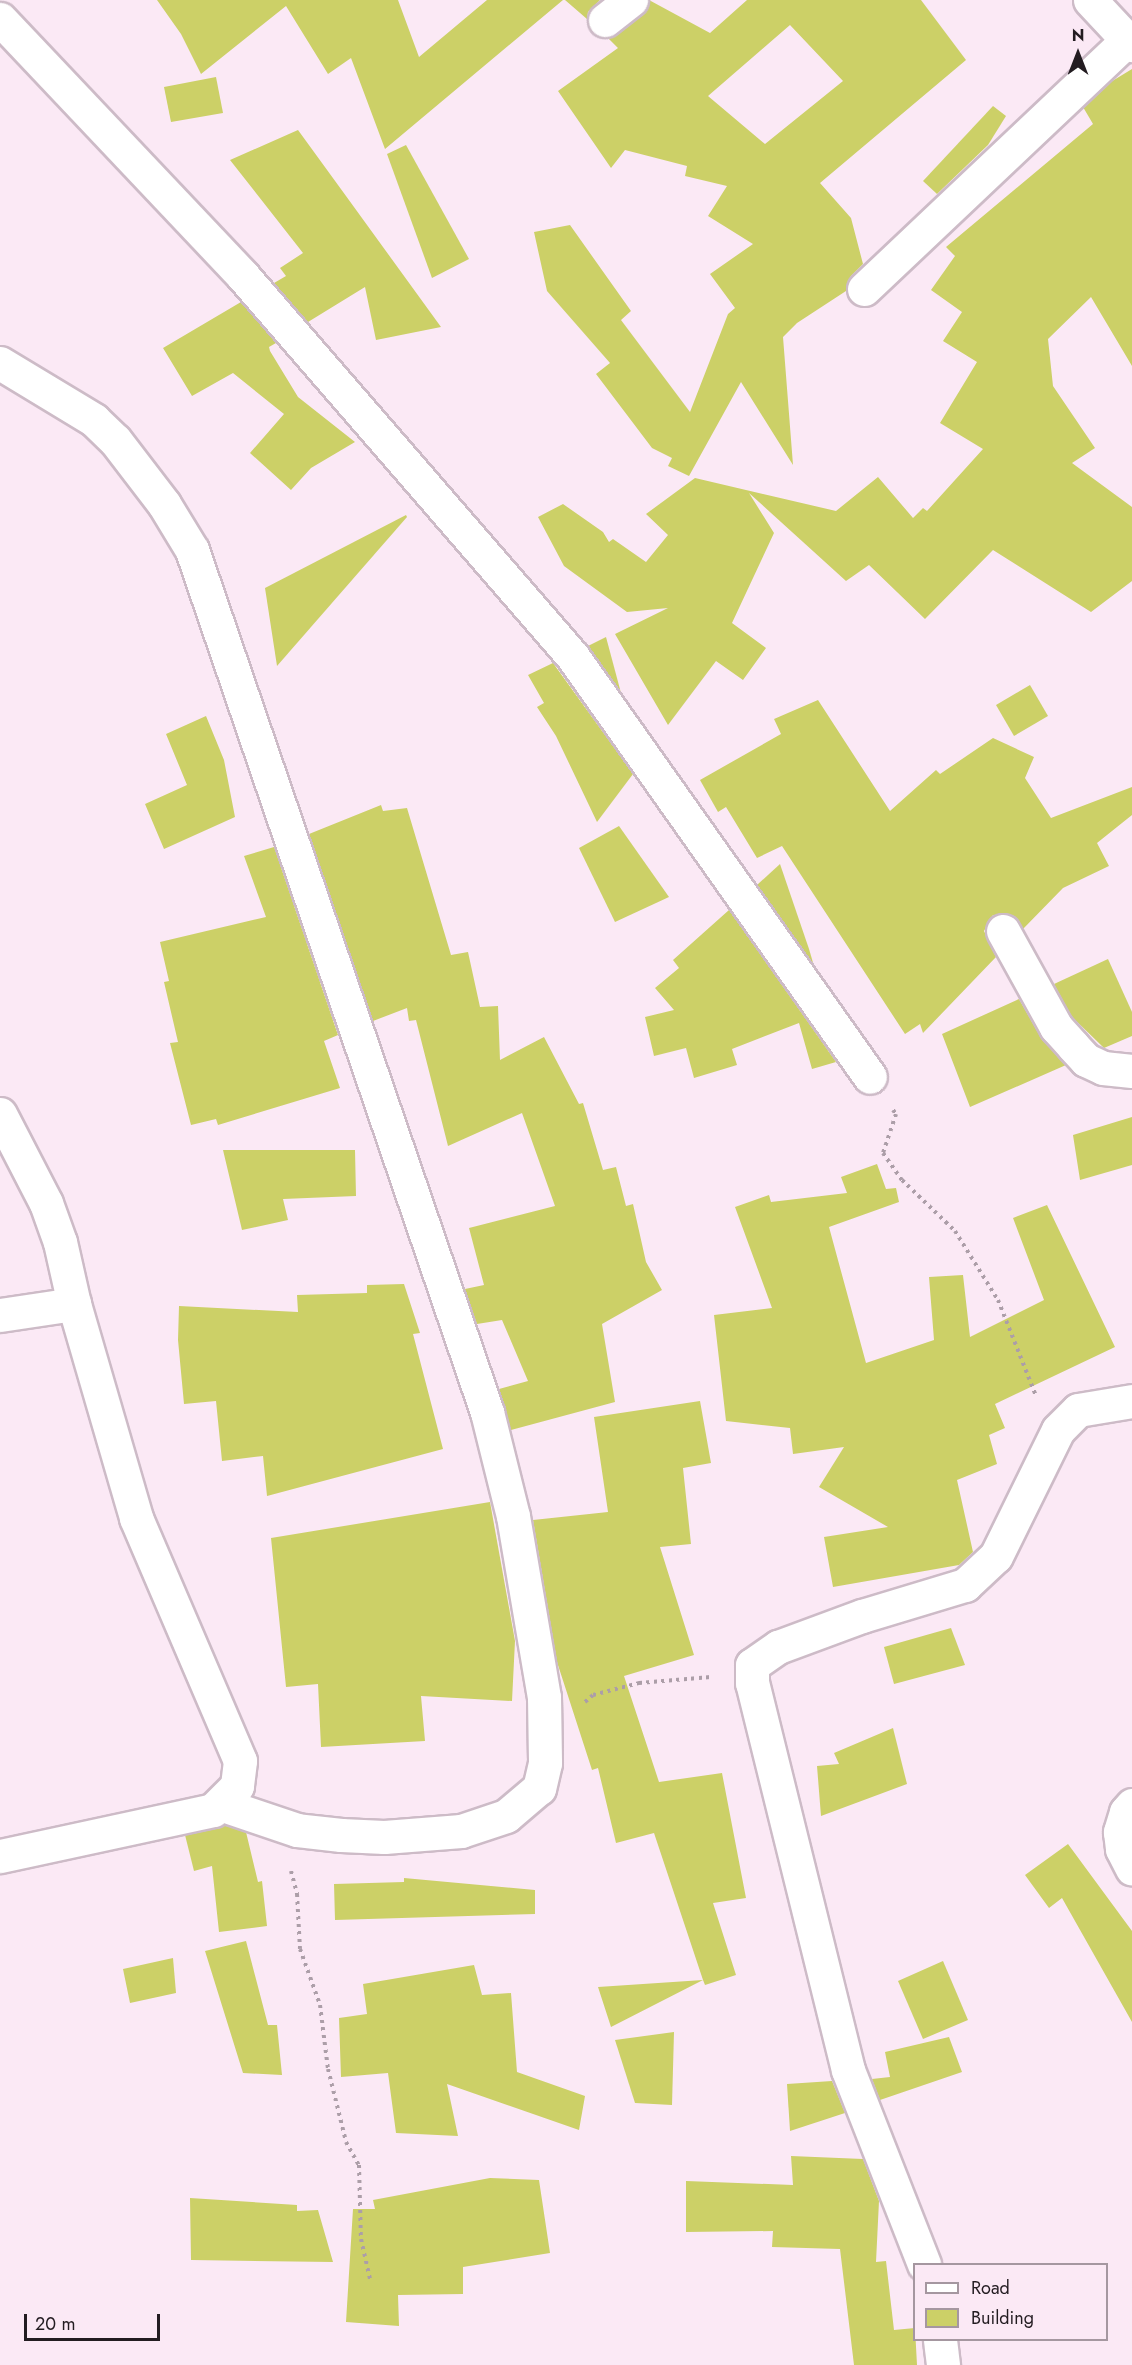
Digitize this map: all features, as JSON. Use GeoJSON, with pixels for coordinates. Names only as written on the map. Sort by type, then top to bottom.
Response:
{"type":"FeatureCollection","features":[{"type":"Feature","properties":{"kind":"street"},"geometry":{"type":"LineString","coordinates":[[605,20],[631,0]]}},
{"type":"Feature","properties":{"kind":"street"},"geometry":{"type":"LineString","coordinates":[[864,289],[1130,42],[1090,0]]}},
{"type":"Feature","properties":{"kind":"street"},"geometry":{"type":"LineString","coordinates":[[0,19],[243,276],[573,657],[870,1077]]}},
{"type":"Feature","properties":{"kind":"street"},"geometry":{"type":"LineString","coordinates":[[0,363],[94,420],[115,440],[164,504],[192,550],[487,1412],[513,1516],[544,1697],[545,1763],[539,1788],[506,1816],[461,1831],[384,1837],[297,1830],[220,1804]]}},
{"type":"Feature","properties":{"kind":"street"},"geometry":{"type":"LineString","coordinates":[[1003,932],[1056,1027],[1067,1040],[1086,1060],[1103,1068],[1132,1071]]}},
{"type":"Feature","properties":{"kind":"street"},"geometry":{"type":"LineString","coordinates":[[0,1114],[46,1203],[60,1242],[74,1304],[136,1518],[240,1761],[237,1786],[213,1810],[109,1835],[0,1856]]}},
{"type":"Feature","properties":{"kind":"street"},"geometry":{"type":"LineString","coordinates":[[0,1316],[74,1304]]}},
{"type":"Feature","properties":{"kind":"street"},"geometry":{"type":"LineString","coordinates":[[923,2263],[849,2070],[816,1953],[751,1673],[756,1659],[778,1647],[862,1616],[955,1588],[983,1570],[1015,1523],[1058,1430],[1078,1410],[1132,1401]]}},
{"type":"Feature","properties":{"kind":"street"},"geometry":{"type":"LineString","coordinates":[[1132,1805],[1126,1812],[1120,1832],[1122,1849],[1132,1869]]}},
{"type":"Feature","properties":{"kind":"street"},"geometry":{"type":"LineString","coordinates":[[940,2341],[943,2365]]}},
{"type":"Feature","properties":{"kind":"path"},"geometry":{"type":"LineString","coordinates":[[870,1077],[896,1114],[883,1153],[902,1180],[955,1231],[974,1261],[998,1300],[1030,1385],[1058,1430]]}},
{"type":"Feature","properties":{"kind":"path"},"geometry":{"type":"LineString","coordinates":[[577,1710],[593,1695],[639,1683],[751,1673]]}},
{"type":"Feature","properties":{"kind":"path"},"geometry":{"type":"LineString","coordinates":[[297,1830],[288,1859],[297,1894],[300,1949],[320,2005],[328,2069],[346,2142],[359,2165],[361,2240],[369,2279]]}},
{"type":"Feature","properties":{"kind":"building"},"geometry":{"type":"Polygon","coordinates":[[[157,0],[398,0],[419,57],[487,0],[563,0],[385,149],[351,58],[328,74],[286,6],[201,74],[181,34],[157,0]]]}},
{"type":"Feature","properties":{"kind":"building"},"geometry":{"type":"Polygon","coordinates":[[[565,0],[600,0],[588,12],[587,19],[565,0]]]}},
{"type":"Feature","properties":{"kind":"building"},"geometry":{"type":"Polygon","coordinates":[[[649,0],[710,33],[747,0],[921,0],[966,60],[820,183],[851,218],[863,264],[851,276],[846,291],[797,323],[783,337],[793,465],[741,382],[689,476],[668,466],[672,458],[652,448],[596,374],[610,363],[547,291],[534,232],[570,225],[631,311],[621,320],[690,412],[728,314],[735,308],[710,274],[753,244],[708,216],[727,186],[685,176],[687,166],[625,150],[611,168],[558,91],[618,48],[608,38],[642,15],[649,0]],[[790,25],[708,96],[765,144],[843,81],[790,25]]]}},
{"type":"Feature","properties":{"kind":"building"},"geometry":{"type":"Polygon","coordinates":[[[1132,69],[1132,366],[1091,297],[1048,339],[1053,386],[1095,448],[1072,463],[1132,507],[1132,581],[1091,612],[993,550],[925,619],[869,565],[846,581],[749,493],[774,533],[732,623],[766,648],[743,680],[716,661],[668,725],[615,634],[668,608],[627,612],[564,566],[538,517],[563,504],[603,532],[609,542],[613,539],[646,562],[668,535],[646,514],[695,478],[836,511],[878,477],[913,518],[923,508],[927,511],[983,449],[940,423],[977,362],[943,341],[962,312],[931,290],[955,256],[946,247],[1093,124],[1083,107],[1109,83],[1132,69]]]}},
{"type":"Feature","properties":{"kind":"building"},"geometry":{"type":"Polygon","coordinates":[[[216,77],[223,113],[171,122],[164,87],[216,77]]]}},
{"type":"Feature","properties":{"kind":"building"},"geometry":{"type":"Polygon","coordinates":[[[993,106],[1006,116],[988,145],[937,194],[923,181],[993,106]]]}},
{"type":"Feature","properties":{"kind":"building"},"geometry":{"type":"Polygon","coordinates":[[[298,130],[441,327],[376,340],[365,287],[308,322],[274,283],[286,276],[280,268],[303,253],[230,160],[298,130]]]}},
{"type":"Feature","properties":{"kind":"building"},"geometry":{"type":"Polygon","coordinates":[[[406,145],[469,259],[432,278],[387,154],[406,145]]]}},
{"type":"Feature","properties":{"kind":"building"},"geometry":{"type":"Polygon","coordinates":[[[241,302],[276,343],[269,347],[270,351],[298,397],[355,442],[311,468],[291,490],[250,453],[284,414],[233,373],[192,396],[163,348],[241,302]]]}},
{"type":"Feature","properties":{"kind":"building"},"geometry":{"type":"Polygon","coordinates":[[[406,515],[407,517],[277,666],[265,588],[406,515]]]}},
{"type":"Feature","properties":{"kind":"building"},"geometry":{"type":"Polygon","coordinates":[[[606,637],[621,693],[588,646],[606,637]]]}},
{"type":"Feature","properties":{"kind":"building"},"geometry":{"type":"Polygon","coordinates":[[[553,663],[633,774],[597,822],[556,736],[537,707],[544,703],[528,675],[553,663]]]}},
{"type":"Feature","properties":{"kind":"building"},"geometry":{"type":"Polygon","coordinates":[[[1030,685],[1048,716],[1014,736],[996,705],[1030,685]]]}},
{"type":"Feature","properties":{"kind":"building"},"geometry":{"type":"Polygon","coordinates":[[[818,700],[890,811],[936,770],[940,774],[993,738],[1034,757],[1025,778],[1051,818],[1132,787],[1132,815],[1097,843],[1109,866],[1063,888],[1023,929],[1012,915],[993,915],[984,931],[996,957],[923,1033],[920,1024],[905,1034],[782,846],[757,858],[726,807],[718,812],[700,780],[781,734],[774,719],[818,700]]]}},
{"type":"Feature","properties":{"kind":"building"},"geometry":{"type":"Polygon","coordinates":[[[206,716],[224,760],[235,817],[164,849],[145,804],[187,785],[166,734],[206,716]]]}},
{"type":"Feature","properties":{"kind":"building"},"geometry":{"type":"Polygon","coordinates":[[[381,805],[383,811],[407,808],[451,955],[468,952],[480,1007],[498,1006],[500,1060],[544,1037],[579,1104],[583,1103],[603,1170],[616,1167],[626,1206],[633,1204],[646,1262],[662,1290],[602,1324],[615,1402],[511,1430],[499,1389],[528,1381],[502,1320],[477,1324],[465,1289],[484,1285],[469,1228],[555,1206],[522,1113],[448,1146],[416,1020],[409,1021],[407,1008],[373,1021],[309,834],[381,805]]]}},
{"type":"Feature","properties":{"kind":"building"},"geometry":{"type":"Polygon","coordinates":[[[619,826],[669,897],[615,922],[579,848],[619,826]]]}},
{"type":"Feature","properties":{"kind":"building"},"geometry":{"type":"Polygon","coordinates":[[[274,847],[338,1035],[324,1041],[340,1088],[218,1125],[216,1119],[191,1125],[170,1043],[178,1042],[164,982],[169,981],[160,942],[266,917],[244,856],[274,847]]]}},
{"type":"Feature","properties":{"kind":"building"},"geometry":{"type":"Polygon","coordinates":[[[780,864],[809,949],[814,966],[757,885],[780,864]]]}},
{"type":"Feature","properties":{"kind":"building"},"geometry":{"type":"Polygon","coordinates":[[[729,910],[836,1062],[812,1069],[799,1023],[732,1049],[737,1065],[694,1078],[686,1048],[654,1056],[645,1017],[674,1010],[655,988],[679,968],[673,960],[729,910]]]}},
{"type":"Feature","properties":{"kind":"building"},"geometry":{"type":"Polygon","coordinates":[[[1108,959],[1132,1012],[1132,1036],[1104,1048],[1071,1016],[1054,984],[1108,959]]]}},
{"type":"Feature","properties":{"kind":"building"},"geometry":{"type":"Polygon","coordinates":[[[1019,999],[1040,1036],[1066,1065],[970,1107],[942,1034],[1019,999]]]}},
{"type":"Feature","properties":{"kind":"building"},"geometry":{"type":"Polygon","coordinates":[[[1132,1117],[1132,1165],[1080,1180],[1073,1135],[1132,1117]]]}},
{"type":"Feature","properties":{"kind":"building"},"geometry":{"type":"Polygon","coordinates":[[[223,1150],[355,1150],[356,1196],[283,1199],[288,1220],[242,1230],[223,1150]]]}},
{"type":"Feature","properties":{"kind":"building"},"geometry":{"type":"Polygon","coordinates":[[[877,1164],[886,1189],[896,1188],[899,1202],[829,1227],[866,1363],[934,1340],[929,1277],[963,1275],[970,1337],[1044,1300],[1013,1218],[1047,1205],[1115,1347],[995,1404],[1005,1428],[989,1435],[997,1464],[957,1480],[973,1552],[959,1565],[833,1587],[824,1537],[888,1527],[819,1487],[844,1447],[793,1454],[790,1428],[726,1421],[714,1315],[772,1308],[735,1207],[769,1195],[771,1202],[847,1193],[841,1177],[877,1164]]]}},
{"type":"Feature","properties":{"kind":"building"},"geometry":{"type":"Polygon","coordinates":[[[404,1284],[420,1333],[413,1334],[443,1449],[267,1496],[263,1456],[222,1461],[216,1401],[184,1404],[178,1340],[179,1306],[298,1312],[297,1295],[367,1293],[367,1285],[404,1284]]]}},
{"type":"Feature","properties":{"kind":"building"},"geometry":{"type":"Polygon","coordinates":[[[700,1401],[711,1463],[683,1468],[691,1544],[660,1547],[694,1655],[624,1676],[659,1782],[722,1773],[746,1898],[713,1903],[736,1975],[705,1985],[654,1833],[616,1843],[598,1768],[592,1770],[557,1662],[533,1520],[608,1512],[594,1417],[700,1401]]]}},
{"type":"Feature","properties":{"kind":"building"},"geometry":{"type":"Polygon","coordinates":[[[490,1502],[515,1641],[512,1701],[421,1696],[425,1741],[321,1747],[318,1684],[286,1687],[271,1538],[490,1502]]]}},
{"type":"Feature","properties":{"kind":"building"},"geometry":{"type":"Polygon","coordinates":[[[951,1628],[965,1665],[894,1684],[884,1647],[951,1628]]]}},
{"type":"Feature","properties":{"kind":"building"},"geometry":{"type":"Polygon","coordinates":[[[893,1728],[907,1784],[821,1816],[817,1766],[839,1764],[834,1753],[893,1728]]]}},
{"type":"Feature","properties":{"kind":"building"},"geometry":{"type":"Polygon","coordinates":[[[223,1825],[246,1832],[258,1882],[262,1881],[267,1926],[219,1932],[212,1866],[194,1871],[185,1835],[223,1825]]]}},
{"type":"Feature","properties":{"kind":"building"},"geometry":{"type":"Polygon","coordinates":[[[1068,1844],[1132,1931],[1132,2022],[1062,1898],[1049,1908],[1025,1875],[1068,1844]]]}},
{"type":"Feature","properties":{"kind":"building"},"geometry":{"type":"Polygon","coordinates":[[[404,1878],[535,1890],[535,1914],[335,1920],[334,1884],[404,1882],[404,1878]]]}},
{"type":"Feature","properties":{"kind":"building"},"geometry":{"type":"Polygon","coordinates":[[[246,1941],[268,2025],[277,2025],[282,2075],[243,2073],[205,1951],[246,1941]]]}},
{"type":"Feature","properties":{"kind":"building"},"geometry":{"type":"Polygon","coordinates":[[[173,1958],[176,1993],[130,2003],[123,1969],[173,1958]]]}},
{"type":"Feature","properties":{"kind":"building"},"geometry":{"type":"Polygon","coordinates":[[[943,1961],[968,2020],[923,2039],[898,1981],[943,1961]]]}},
{"type":"Feature","properties":{"kind":"building"},"geometry":{"type":"Polygon","coordinates":[[[474,1965],[482,1995],[511,1993],[517,2072],[585,2096],[579,2130],[447,2084],[458,2136],[396,2133],[388,2073],[341,2077],[339,2018],[367,2014],[363,1984],[474,1965]]]}},
{"type":"Feature","properties":{"kind":"building"},"geometry":{"type":"Polygon","coordinates":[[[703,1980],[611,2027],[598,1987],[703,1980]]]}},
{"type":"Feature","properties":{"kind":"building"},"geometry":{"type":"Polygon","coordinates":[[[674,2032],[672,2105],[635,2103],[615,2040],[674,2032]]]}},
{"type":"Feature","properties":{"kind":"building"},"geometry":{"type":"Polygon","coordinates":[[[949,2037],[962,2072],[880,2100],[872,2079],[890,2077],[885,2052],[949,2037]]]}},
{"type":"Feature","properties":{"kind":"building"},"geometry":{"type":"Polygon","coordinates":[[[832,2081],[845,2113],[790,2131],[787,2084],[832,2081]]]}},
{"type":"Feature","properties":{"kind":"building"},"geometry":{"type":"Polygon","coordinates":[[[791,2156],[863,2159],[879,2201],[876,2262],[886,2261],[894,2330],[913,2328],[917,2365],[854,2365],[840,2249],[772,2247],[773,2231],[686,2232],[686,2181],[793,2185],[791,2156]]]}},
{"type":"Feature","properties":{"kind":"building"},"geometry":{"type":"Polygon","coordinates":[[[490,2178],[539,2180],[550,2253],[463,2267],[463,2294],[398,2295],[399,2326],[346,2322],[353,2209],[375,2209],[373,2200],[490,2178]]]}},
{"type":"Feature","properties":{"kind":"building"},"geometry":{"type":"Polygon","coordinates":[[[190,2198],[297,2205],[297,2211],[318,2210],[333,2262],[191,2260],[190,2198]]]}}]}
